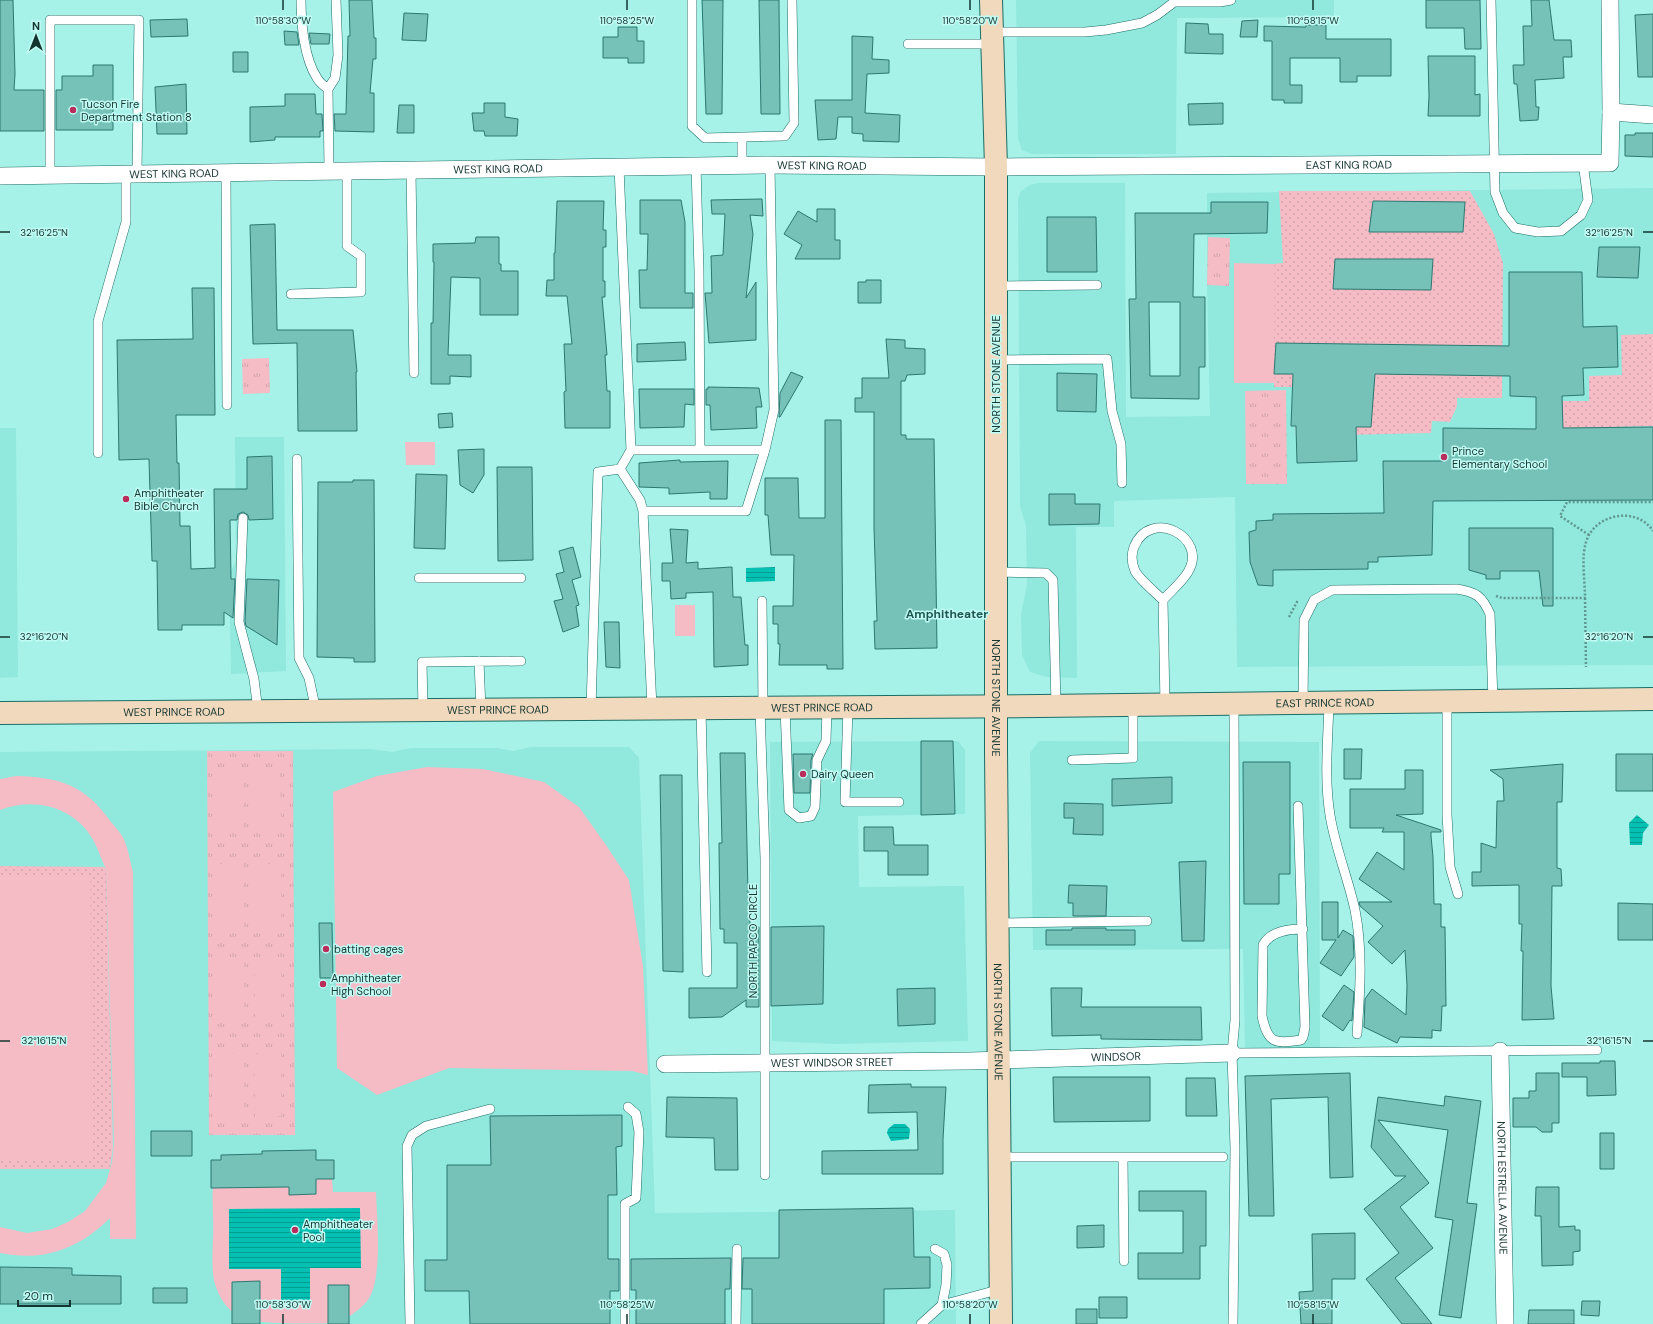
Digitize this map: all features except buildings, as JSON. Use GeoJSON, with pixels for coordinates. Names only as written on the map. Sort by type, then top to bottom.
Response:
{"type":"FeatureCollection","features":[{"type":"Feature","properties":{"kind":"main road","name":"NORTH STONE AVENUE"},"geometry":{"type":"LineString","coordinates":[[991,0],[996,167],[996,706],[1001,1324]]}},
{"type":"Feature","properties":{"kind":"main road","name":"EAST PRINCE ROAD"},"geometry":{"type":"LineString","coordinates":[[996,706],[1653,699]]}},
{"type":"Feature","properties":{"kind":"main road","name":"WEST PRINCE ROAD"},"geometry":{"type":"LineString","coordinates":[[0,713],[996,706]]}},
{"type":"Feature","properties":{"kind":"street"},"geometry":{"type":"LineString","coordinates":[[1610,0],[1611,112],[1653,115]]}},
{"type":"Feature","properties":{"kind":"street","name":"EAST KING ROAD"},"geometry":{"type":"LineString","coordinates":[[996,167],[1610,163],[1611,112]]}},
{"type":"Feature","properties":{"kind":"street","name":"WEST KING ROAD"},"geometry":{"type":"LineString","coordinates":[[0,176],[742,165],[996,167]]}},
{"type":"Feature","properties":{"kind":"street","name":"NORTH ESTRELLA AVENUE"},"geometry":{"type":"LineString","coordinates":[[1500,1051],[1505,1324]]}},
{"type":"Feature","properties":{"kind":"street","name":"WINDSOR"},"geometry":{"type":"LineString","coordinates":[[998,1060],[1232,1053]]}},
{"type":"Feature","properties":{"kind":"street","name":"WEST WINDSOR STREET"},"geometry":{"type":"LineString","coordinates":[[666,1064],[998,1060]]}},
{"type":"Feature","properties":{"kind":"lane"},"geometry":{"type":"LineString","coordinates":[[301,0],[301,17],[309,62],[317,80],[328,89]]}},
{"type":"Feature","properties":{"kind":"lane"},"geometry":{"type":"LineString","coordinates":[[329,171],[328,89],[335,78],[338,55],[336,0]]}},
{"type":"Feature","properties":{"kind":"lane"},"geometry":{"type":"LineString","coordinates":[[692,0],[692,126],[705,138],[785,136],[794,123],[792,0]]}},
{"type":"Feature","properties":{"kind":"lane"},"geometry":{"type":"LineString","coordinates":[[908,44],[1058,32],[1106,30],[1142,23],[1176,1],[1220,2],[1231,0]]}},
{"type":"Feature","properties":{"kind":"lane"},"geometry":{"type":"LineString","coordinates":[[1491,0],[1495,192],[1503,214],[1515,228],[1538,232],[1561,231],[1580,216],[1588,200],[1583,163]]}},
{"type":"Feature","properties":{"kind":"lane"},"geometry":{"type":"LineString","coordinates":[[50,176],[50,20],[139,20],[132,174],[126,222],[98,321],[98,453]]}},
{"type":"Feature","properties":{"kind":"lane"},"geometry":{"type":"LineString","coordinates":[[742,138],[742,165]]}},
{"type":"Feature","properties":{"kind":"lane"},"geometry":{"type":"LineString","coordinates":[[643,512],[746,511],[765,450],[774,410],[770,165]]}},
{"type":"Feature","properties":{"kind":"lane"},"geometry":{"type":"LineString","coordinates":[[696,166],[699,270],[700,450]]}},
{"type":"Feature","properties":{"kind":"lane"},"geometry":{"type":"LineString","coordinates":[[619,167],[631,450],[620,469]]}},
{"type":"Feature","properties":{"kind":"lane"},"geometry":{"type":"LineString","coordinates":[[411,170],[414,373]]}},
{"type":"Feature","properties":{"kind":"lane"},"geometry":{"type":"LineString","coordinates":[[291,294],[361,292],[361,256],[347,246],[347,171]]}},
{"type":"Feature","properties":{"kind":"lane"},"geometry":{"type":"LineString","coordinates":[[226,173],[227,405]]}},
{"type":"Feature","properties":{"kind":"lane"},"geometry":{"type":"LineString","coordinates":[[996,286],[1097,285]]}},
{"type":"Feature","properties":{"kind":"lane"},"geometry":{"type":"LineString","coordinates":[[996,360],[1107,359],[1112,411],[1121,444],[1122,483]]}},
{"type":"Feature","properties":{"kind":"lane"},"geometry":{"type":"LineString","coordinates":[[631,450],[765,450]]}},
{"type":"Feature","properties":{"kind":"lane"},"geometry":{"type":"LineString","coordinates":[[297,458],[299,658],[309,678],[316,710]]}},
{"type":"Feature","properties":{"kind":"lane"},"geometry":{"type":"LineString","coordinates":[[620,469],[640,500],[643,512],[652,708]]}},
{"type":"Feature","properties":{"kind":"lane"},"geometry":{"type":"LineString","coordinates":[[591,709],[598,472],[620,469]]}},
{"type":"Feature","properties":{"kind":"lane"},"geometry":{"type":"LineString","coordinates":[[243,518],[239,622],[254,678],[258,711]]}},
{"type":"Feature","properties":{"kind":"lane"},"geometry":{"type":"LineString","coordinates":[[1163,600],[1136,573],[1132,558],[1133,550],[1141,536],[1147,532],[1162,528],[1177,532],[1184,536],[1191,550],[1192,558],[1188,573],[1163,600],[1165,705]]}},
{"type":"Feature","properties":{"kind":"lane"},"geometry":{"type":"LineString","coordinates":[[996,572],[1046,573],[1053,580],[1056,706]]}},
{"type":"Feature","properties":{"kind":"lane"},"geometry":{"type":"LineString","coordinates":[[420,578],[521,578]]}},
{"type":"Feature","properties":{"kind":"lane"},"geometry":{"type":"LineString","coordinates":[[1303,703],[1304,620],[1314,600],[1332,590],[1457,589],[1476,594],[1484,602],[1490,614],[1493,701]]}},
{"type":"Feature","properties":{"kind":"lane","name":"NORTH PAPCO CIRCLE"},"geometry":{"type":"LineString","coordinates":[[762,601],[762,708],[765,858],[765,1175]]}},
{"type":"Feature","properties":{"kind":"lane"},"geometry":{"type":"LineString","coordinates":[[479,661],[480,710]]}},
{"type":"Feature","properties":{"kind":"lane"},"geometry":{"type":"LineString","coordinates":[[423,710],[422,662],[521,661]]}},
{"type":"Feature","properties":{"kind":"lane"},"geometry":{"type":"LineString","coordinates":[[1447,702],[1447,815],[1450,866],[1458,894]]}},
{"type":"Feature","properties":{"kind":"lane"},"geometry":{"type":"LineString","coordinates":[[1329,703],[1327,787],[1330,816],[1355,911],[1361,983],[1357,1034]]}},
{"type":"Feature","properties":{"kind":"lane"},"geometry":{"type":"LineString","coordinates":[[1234,704],[1235,1020],[1232,1053],[1235,1148],[1234,1324]]}},
{"type":"Feature","properties":{"kind":"lane"},"geometry":{"type":"LineString","coordinates":[[1072,760],[1132,758],[1132,705]]}},
{"type":"Feature","properties":{"kind":"lane"},"geometry":{"type":"LineString","coordinates":[[785,708],[789,810],[799,818],[811,816],[815,807],[817,760],[826,741],[838,707]]}},
{"type":"Feature","properties":{"kind":"lane"},"geometry":{"type":"LineString","coordinates":[[838,707],[846,802],[899,802]]}},
{"type":"Feature","properties":{"kind":"lane"},"geometry":{"type":"LineString","coordinates":[[701,708],[707,972]]}},
{"type":"Feature","properties":{"kind":"lane"},"geometry":{"type":"LineString","coordinates":[[1298,806],[1303,929],[1305,1027],[1301,1040],[1276,1041],[1271,1039],[1264,1025],[1262,1016],[1263,945],[1267,938],[1286,929],[1303,929]]}},
{"type":"Feature","properties":{"kind":"lane"},"geometry":{"type":"LineString","coordinates":[[998,923],[1147,921]]}},
{"type":"Feature","properties":{"kind":"lane"},"geometry":{"type":"LineString","coordinates":[[1232,1053],[1597,1050]]}},
{"type":"Feature","properties":{"kind":"lane"},"geometry":{"type":"LineString","coordinates":[[625,1324],[625,1204],[636,1198],[639,1132],[636,1114],[628,1107]]}},
{"type":"Feature","properties":{"kind":"lane"},"geometry":{"type":"LineString","coordinates":[[410,1324],[407,1146],[412,1134],[426,1126],[490,1109]]}},
{"type":"Feature","properties":{"kind":"lane"},"geometry":{"type":"LineString","coordinates":[[1000,1157],[1223,1157]]}},
{"type":"Feature","properties":{"kind":"lane"},"geometry":{"type":"LineString","coordinates":[[1123,1157],[1124,1261]]}},
{"type":"Feature","properties":{"kind":"lane"},"geometry":{"type":"LineString","coordinates":[[935,1249],[944,1254],[947,1265],[942,1305]]}},
{"type":"Feature","properties":{"kind":"lane"},"geometry":{"type":"LineString","coordinates":[[736,1324],[737,1250]]}},
{"type":"Feature","properties":{"kind":"lane"},"geometry":{"type":"LineString","coordinates":[[922,1324],[942,1305],[1001,1289]]}},
{"type":"Feature","properties":{"kind":"path"},"geometry":{"type":"LineString","coordinates":[[1590,535],[1560,516],[1567,502],[1653,502]]}},
{"type":"Feature","properties":{"kind":"path"},"geometry":{"type":"LineString","coordinates":[[1586,667],[1585,558],[1586,542],[1591,531],[1606,519],[1626,515],[1648,523],[1653,531]]}},
{"type":"Feature","properties":{"kind":"path"},"geometry":{"type":"LineString","coordinates":[[1495,596],[1502,598],[1586,598]]}},
{"type":"Feature","properties":{"kind":"path"},"geometry":{"type":"LineString","coordinates":[[1288,617],[1295,603],[1299,599]]}},
{"type":"Feature","properties":{"kind":"shaded area"},"geometry":{"type":"Polygon","coordinates":[[[1016,0],[1334,0],[1334,17],[1177,18],[1176,154],[1032,154],[1022,150],[1018,139],[1016,0]]]}},
{"type":"Feature","properties":{"kind":"shaded area","name":"Prince Elementary School"},"geometry":{"type":"Polygon","coordinates":[[[1038,183],[1125,183],[1126,417],[1210,416],[1207,285],[1207,193],[1653,188],[1653,665],[1237,667],[1235,497],[1114,501],[1114,527],[1076,527],[1077,678],[1047,677],[1030,672],[1022,655],[1021,615],[1027,584],[1026,526],[1020,506],[1018,199],[1021,191],[1030,185],[1038,183]]]}},
{"type":"Feature","properties":{"kind":"shaded area"},"geometry":{"type":"Polygon","coordinates":[[[0,428],[16,428],[18,677],[0,678],[0,428]]]}},
{"type":"Feature","properties":{"kind":"shaded area"},"geometry":{"type":"Polygon","coordinates":[[[235,437],[284,437],[286,671],[231,674],[229,575],[236,561],[235,437]]]}},
{"type":"Feature","properties":{"kind":"shaded area"},"geometry":{"type":"Polygon","coordinates":[[[775,567],[775,581],[746,582],[746,568],[775,567]]]}},
{"type":"Feature","properties":{"kind":"shaded area"},"geometry":{"type":"Polygon","coordinates":[[[958,741],[965,750],[965,814],[858,816],[859,887],[964,886],[968,1041],[834,1044],[772,1041],[770,742],[958,741]]]}},
{"type":"Feature","properties":{"kind":"shaded area"},"geometry":{"type":"Polygon","coordinates":[[[1039,741],[1319,742],[1320,1047],[1245,1049],[1243,949],[1033,950],[1030,753],[1039,741]]]}},
{"type":"Feature","properties":{"kind":"shaded area","name":"Amphitheater High School"},"geometry":{"type":"Polygon","coordinates":[[[531,747],[629,747],[639,758],[655,1213],[955,1210],[956,1324],[0,1324],[0,752],[371,749],[392,752],[411,748],[497,748],[513,751],[531,747]]]}},
{"type":"Feature","properties":{"kind":"shaded area"},"geometry":{"type":"Polygon","coordinates":[[[1637,815],[1649,825],[1643,833],[1642,845],[1630,845],[1629,823],[1637,815]]]}},
{"type":"Feature","properties":{"kind":"shaded area"},"geometry":{"type":"Polygon","coordinates":[[[894,1124],[905,1124],[910,1129],[909,1139],[891,1141],[887,1133],[888,1129],[894,1124]]]}},
{"type":"Feature","properties":{"kind":"shaded area","name":"Amphitheater Pool"},"geometry":{"type":"Polygon","coordinates":[[[360,1208],[361,1268],[310,1268],[310,1300],[281,1301],[281,1269],[229,1269],[229,1209],[360,1208]]]}},
{"type":"Feature","properties":{"kind":"green space"},"geometry":{"type":"Polygon","coordinates":[[[1279,191],[1470,191],[1494,234],[1503,263],[1502,398],[1457,398],[1457,406],[1450,422],[1432,421],[1431,433],[1296,436],[1293,387],[1274,387],[1274,264],[1283,263],[1279,191]]]}},
{"type":"Feature","properties":{"kind":"green space"},"geometry":{"type":"Polygon","coordinates":[[[1208,237],[1230,238],[1229,286],[1207,285],[1208,237]]]}},
{"type":"Feature","properties":{"kind":"green space"},"geometry":{"type":"Polygon","coordinates":[[[1234,263],[1274,264],[1274,383],[1234,383],[1234,263]]]}},
{"type":"Feature","properties":{"kind":"green space"},"geometry":{"type":"Polygon","coordinates":[[[1653,334],[1653,426],[1563,428],[1562,401],[1589,401],[1589,376],[1622,375],[1621,335],[1653,334]]]}},
{"type":"Feature","properties":{"kind":"green space"},"geometry":{"type":"Polygon","coordinates":[[[269,358],[270,393],[243,394],[242,359],[269,358]]]}},
{"type":"Feature","properties":{"kind":"green space"},"geometry":{"type":"Polygon","coordinates":[[[1286,390],[1287,484],[1246,484],[1245,391],[1286,390]]]}},
{"type":"Feature","properties":{"kind":"green space"},"geometry":{"type":"Polygon","coordinates":[[[405,442],[435,442],[435,465],[406,465],[405,442]]]}},
{"type":"Feature","properties":{"kind":"green space"},"geometry":{"type":"Polygon","coordinates":[[[675,605],[695,605],[695,636],[675,636],[675,605]]]}},
{"type":"Feature","properties":{"kind":"green space"},"geometry":{"type":"Polygon","coordinates":[[[207,751],[293,751],[295,1135],[209,1135],[207,751]]]}},
{"type":"Feature","properties":{"kind":"green space"},"geometry":{"type":"Polygon","coordinates":[[[427,767],[483,769],[544,782],[579,807],[629,880],[643,966],[648,1075],[632,1071],[449,1068],[377,1095],[337,1068],[333,792],[377,776],[427,767]]]}},
{"type":"Feature","properties":{"kind":"green space"},"geometry":{"type":"Polygon","coordinates":[[[215,768],[243,768],[243,831],[215,831],[215,768]]]}},
{"type":"Feature","properties":{"kind":"green space"},"geometry":{"type":"Polygon","coordinates":[[[253,768],[280,768],[281,830],[254,831],[253,768]]]}},
{"type":"Feature","properties":{"kind":"green space"},"geometry":{"type":"Polygon","coordinates":[[[16,776],[46,778],[59,781],[81,791],[91,799],[101,809],[123,837],[128,850],[133,872],[136,1239],[110,1239],[110,1218],[86,1238],[73,1245],[46,1254],[31,1256],[0,1253],[0,1227],[27,1233],[52,1229],[68,1222],[85,1211],[106,1183],[112,1162],[114,1144],[106,869],[92,838],[84,827],[74,818],[51,807],[39,805],[26,804],[0,810],[0,779],[16,776]]]}},
{"type":"Feature","properties":{"kind":"green space"},"geometry":{"type":"Polygon","coordinates":[[[215,864],[243,864],[244,928],[215,928],[215,864]]]}},
{"type":"Feature","properties":{"kind":"green space"},"geometry":{"type":"Polygon","coordinates":[[[254,864],[281,864],[281,927],[254,927],[254,864]]]}},
{"type":"Feature","properties":{"kind":"green space"},"geometry":{"type":"Polygon","coordinates":[[[0,866],[104,867],[106,869],[113,1147],[110,1169],[0,1169],[0,866]]]}},
{"type":"Feature","properties":{"kind":"green space"},"geometry":{"type":"Polygon","coordinates":[[[90,875],[91,1161],[0,1161],[0,876],[90,875]]]}},
{"type":"Feature","properties":{"kind":"green space"},"geometry":{"type":"Polygon","coordinates":[[[216,958],[244,958],[244,1022],[216,1022],[216,958]]]}},
{"type":"Feature","properties":{"kind":"green space"},"geometry":{"type":"Polygon","coordinates":[[[254,958],[281,958],[281,1021],[255,1021],[254,958]]]}},
{"type":"Feature","properties":{"kind":"green space"},"geometry":{"type":"Polygon","coordinates":[[[244,1053],[244,1117],[216,1117],[216,1054],[244,1053]]]}},
{"type":"Feature","properties":{"kind":"green space"},"geometry":{"type":"Polygon","coordinates":[[[281,1053],[281,1116],[255,1117],[254,1054],[281,1053]]]}},
{"type":"Feature","properties":{"kind":"green space","name":"Amphitheater Pool"},"geometry":{"type":"Polygon","coordinates":[[[296,1150],[316,1150],[316,1160],[332,1179],[333,1192],[376,1192],[378,1248],[376,1278],[373,1290],[368,1300],[361,1308],[343,1320],[333,1323],[273,1323],[242,1319],[229,1309],[222,1299],[215,1284],[214,1277],[212,1261],[213,1191],[221,1155],[296,1153],[296,1150]]]}},
{"type":"Feature","properties":{"kind":"place","name":"Tucson Fire Department Station 8"},"geometry":{"type":"Point","coordinates":[73,110]}},
{"type":"Feature","properties":{"kind":"place","name":"Prince Elementary School"},"geometry":{"type":"Point","coordinates":[1444,457]}},
{"type":"Feature","properties":{"kind":"place","name":"Amphitheater Bible Church"},"geometry":{"type":"Point","coordinates":[126,499]}},
{"type":"Feature","properties":{"kind":"place","name":"Dairy Queen"},"geometry":{"type":"Point","coordinates":[803,774]}},
{"type":"Feature","properties":{"kind":"place","name":"batting cages"},"geometry":{"type":"Point","coordinates":[326,949]}},
{"type":"Feature","properties":{"kind":"place","name":"Amphitheater High School"},"geometry":{"type":"Point","coordinates":[323,984]}},
{"type":"Feature","properties":{"kind":"place","name":"Amphitheater Pool"},"geometry":{"type":"Point","coordinates":[295,1230]}},
{"type":"Feature","properties":{"kind":"district","name":"Amphitheater"},"geometry":{"type":"Point","coordinates":[947,614]}}]}
